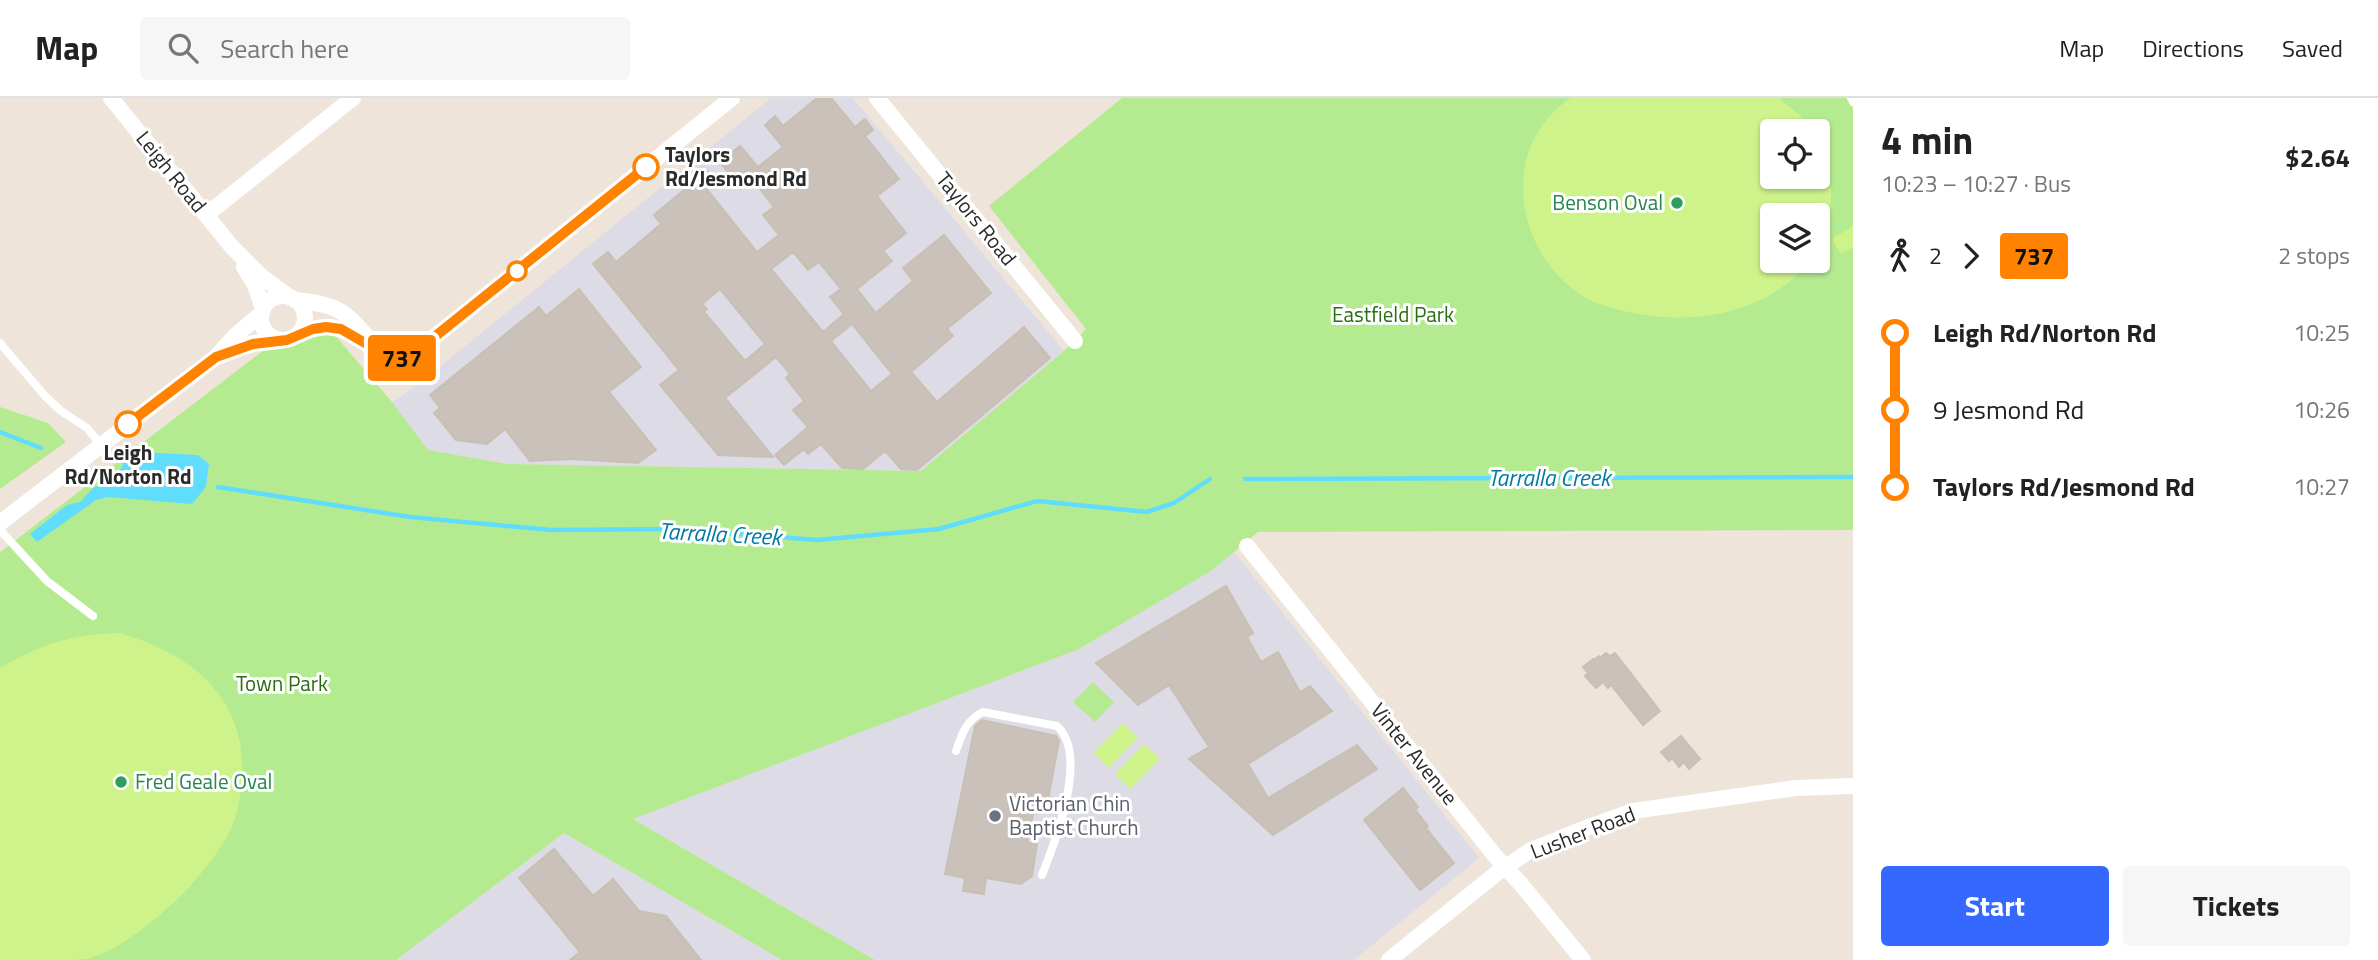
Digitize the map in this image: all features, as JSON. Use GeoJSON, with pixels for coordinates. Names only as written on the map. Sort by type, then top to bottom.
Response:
{"type":"FeatureCollection","features":[{"type":"Feature","properties":{"kind":"street","name":"Leigh Road"},"geometry":{"type":"LineString","coordinates":[[111,98],[232,247],[262,276],[292,298]]}},
{"type":"Feature","properties":{"kind":"street"},"geometry":{"type":"LineString","coordinates":[[206,215],[353,98]]}},
{"type":"Feature","properties":{"kind":"street"},"geometry":{"type":"LineString","coordinates":[[216,357],[253,344],[281,340],[326,327],[341,329],[389,357],[404,358],[424,347],[732,98]]}},
{"type":"Feature","properties":{"kind":"street","name":"Taylors Road"},"geometry":{"type":"LineString","coordinates":[[877,98],[1074,341]]}},
{"type":"Feature","properties":{"kind":"street","name":"Leigh Road"},"geometry":{"type":"LineString","coordinates":[[232,247],[255,285],[262,311]]}},
{"type":"Feature","properties":{"kind":"street"},"geometry":{"type":"LineString","coordinates":[[0,523],[216,357],[266,304],[276,297],[336,307],[350,316],[378,349]]}},
{"type":"Feature","properties":{"kind":"street"},"geometry":{"type":"LineString","coordinates":[[292,298],[300,304],[305,316],[298,335]]}},
{"type":"Feature","properties":{"kind":"street"},"geometry":{"type":"LineString","coordinates":[[262,311],[263,328],[274,338],[281,340]]}},
{"type":"Feature","properties":{"kind":"street","name":"Vinter Avenue"},"geometry":{"type":"LineString","coordinates":[[1247,546],[1583,960]]}},
{"type":"Feature","properties":{"kind":"street","name":"Lusher Road"},"geometry":{"type":"LineString","coordinates":[[1389,960],[1506,868],[1536,848],[1633,811],[1796,788],[1853,786]]}},
{"type":"Feature","properties":{"kind":"lane"},"geometry":{"type":"LineString","coordinates":[[0,343],[45,396],[87,428],[101,445]]}},
{"type":"Feature","properties":{"kind":"lane"},"geometry":{"type":"LineString","coordinates":[[0,530],[47,582],[93,616]]}},
{"type":"Feature","properties":{"kind":"lane"},"geometry":{"type":"LineString","coordinates":[[956,751],[966,725],[973,716],[983,712],[1057,726],[1063,732],[1069,743],[1071,758],[1068,785],[1056,839],[1042,875]]}},
{"type":"Feature","properties":{"kind":"shaded area"},"geometry":{"type":"Polygon","coordinates":[[[771,98],[853,98],[1064,351],[921,471],[508,464],[428,450],[392,403],[771,98]]]}},
{"type":"Feature","properties":{"kind":"shaded area"},"geometry":{"type":"Polygon","coordinates":[[[1234,552],[1479,858],[1354,960],[875,960],[633,819],[1079,649],[1211,571],[1234,552]]]}},
{"type":"Feature","properties":{"kind":"shaded area"},"geometry":{"type":"Polygon","coordinates":[[[564,833],[782,960],[396,960],[564,833]]]}},
{"type":"Feature","properties":{"kind":"green space"},"geometry":{"type":"Polygon","coordinates":[[[1122,98],[1853,98],[1853,530],[1258,532],[1211,571],[1079,649],[633,819],[875,960],[782,960],[564,833],[396,960],[0,960],[0,552],[264,350],[291,347],[313,337],[333,333],[392,402],[428,450],[508,464],[921,471],[1064,351],[1086,329],[989,206],[1122,98]]]}},
{"type":"Feature","properties":{"kind":"green space","name":"Benson Oval"},"geometry":{"type":"Polygon","coordinates":[[[1571,98],[1779,98],[1804,119],[1760,119],[1760,189],[1830,189],[1830,179],[1831,193],[1830,207],[1830,203],[1760,203],[1760,273],[1798,273],[1770,295],[1747,306],[1697,317],[1671,317],[1646,315],[1605,306],[1581,295],[1558,276],[1541,252],[1529,225],[1524,197],[1525,169],[1533,142],[1548,118],[1571,98]]]}},
{"type":"Feature","properties":{"kind":"green space"},"geometry":{"type":"Polygon","coordinates":[[[1853,226],[1853,247],[1841,254],[1832,239],[1853,226]]]}},
{"type":"Feature","properties":{"kind":"green space"},"geometry":{"type":"Polygon","coordinates":[[[0,407],[48,423],[66,442],[0,489],[0,407]]]}},
{"type":"Feature","properties":{"kind":"green space","name":"Fred Geale Oval"},"geometry":{"type":"Polygon","coordinates":[[[119,633],[169,653],[190,666],[209,683],[224,702],[235,724],[241,749],[242,778],[234,822],[207,867],[190,886],[155,919],[117,946],[86,959],[0,960],[0,668],[57,642],[119,633]]]}},
{"type":"Feature","properties":{"kind":"green space"},"geometry":{"type":"Polygon","coordinates":[[[1093,682],[1114,702],[1095,722],[1073,702],[1093,682]]]}},
{"type":"Feature","properties":{"kind":"green space"},"geometry":{"type":"Polygon","coordinates":[[[1123,723],[1138,738],[1109,768],[1093,753],[1123,723]]]}},
{"type":"Feature","properties":{"kind":"green space"},"geometry":{"type":"Polygon","coordinates":[[[1144,744],[1160,759],[1130,789],[1115,774],[1144,744]]]}},
{"type":"Feature","properties":{"kind":"water"},"geometry":{"type":"Polygon","coordinates":[[[156,453],[198,455],[209,464],[206,487],[192,504],[108,497],[96,500],[37,542],[30,534],[67,505],[80,502],[94,487],[114,481],[124,462],[156,453]]]}},
{"type":"Feature","properties":{"kind":"building"},"geometry":{"type":"Polygon","coordinates":[[[817,98],[831,98],[855,127],[865,119],[873,130],[865,136],[899,179],[877,196],[906,233],[883,251],[892,261],[857,289],[876,313],[913,281],[903,268],[944,235],[991,293],[947,329],[953,336],[911,372],[937,402],[1024,327],[1050,358],[917,470],[901,469],[885,451],[863,469],[842,468],[821,444],[808,454],[804,449],[784,465],[775,455],[808,427],[793,410],[804,401],[786,378],[790,374],[776,357],[725,398],[773,457],[718,455],[660,385],[679,370],[593,264],[608,252],[616,262],[661,224],[654,215],[707,171],[715,181],[706,188],[757,252],[779,235],[763,215],[774,207],[753,180],[741,189],[720,162],[740,146],[758,167],[783,147],[765,125],[775,116],[783,126],[817,98]],[[793,252],[771,269],[823,332],[844,314],[830,297],[841,289],[819,262],[808,270],[793,252]],[[720,289],[702,304],[707,309],[704,312],[745,361],[765,344],[720,289]],[[852,324],[831,341],[871,391],[892,374],[852,324]]]}},
{"type":"Feature","properties":{"kind":"building"},"geometry":{"type":"Polygon","coordinates":[[[579,289],[641,367],[609,392],[656,450],[638,463],[573,459],[530,461],[505,429],[487,444],[456,440],[434,413],[440,408],[430,395],[539,307],[546,316],[579,289]]]}},
{"type":"Feature","properties":{"kind":"building"},"geometry":{"type":"Polygon","coordinates":[[[1226,586],[1253,633],[1247,637],[1261,662],[1278,652],[1300,692],[1310,686],[1332,711],[1248,764],[1268,798],[1357,745],[1377,769],[1273,835],[1189,759],[1209,747],[1169,685],[1138,705],[1096,663],[1226,586]]]}},
{"type":"Feature","properties":{"kind":"building"},"geometry":{"type":"Polygon","coordinates":[[[1606,653],[1610,656],[1615,653],[1660,711],[1643,725],[1611,685],[1608,688],[1603,682],[1596,688],[1585,676],[1588,673],[1583,667],[1606,653]]]}},
{"type":"Feature","properties":{"kind":"building","name":"Victorian Chin Baptist Church"},"geometry":{"type":"Polygon","coordinates":[[[982,720],[1056,736],[1059,741],[1048,800],[1037,797],[1027,842],[1037,844],[1032,876],[1021,884],[986,878],[984,894],[963,891],[965,878],[945,874],[975,726],[982,720]]]}},
{"type":"Feature","properties":{"kind":"building"},"geometry":{"type":"Polygon","coordinates":[[[1681,736],[1700,759],[1689,769],[1684,762],[1679,767],[1672,758],[1669,761],[1661,752],[1681,736]]]}},
{"type":"Feature","properties":{"kind":"building"},"geometry":{"type":"Polygon","coordinates":[[[1403,788],[1418,807],[1415,810],[1428,826],[1426,828],[1454,863],[1420,890],[1364,820],[1403,788]]]}},
{"type":"Feature","properties":{"kind":"building"},"geometry":{"type":"Polygon","coordinates":[[[554,849],[593,896],[613,879],[639,911],[666,916],[701,960],[570,960],[580,952],[519,878],[554,849]]]}},
{"type":"Feature","properties":{"kind":"waterway","name":"Tarralla Creek"},"geometry":{"type":"LineString","coordinates":[[0,432],[41,448]]}},
{"type":"Feature","properties":{"kind":"waterway","name":"Tarralla Creek"},"geometry":{"type":"LineString","coordinates":[[1245,479],[1853,477]]}},
{"type":"Feature","properties":{"kind":"waterway","name":"Tarralla Creek"},"geometry":{"type":"LineString","coordinates":[[218,487],[410,517],[552,530],[671,529],[817,540],[939,529],[1037,501],[1147,512],[1174,503],[1210,479]]}},
{"type":"Feature","properties":{"kind":"bus line","name":"737"},"geometry":{"type":"LineString","coordinates":[[128,424],[216,357],[253,344],[287,340],[313,329],[341,329],[389,357],[404,358],[412,355],[646,167]]}},
{"type":"Feature","properties":{"kind":"place","name":"Taylors Rd/Jesmond Rd"},"geometry":{"type":"Point","coordinates":[646,167]}},
{"type":"Feature","properties":{"kind":"place","name":"Benson Oval"},"geometry":{"type":"Point","coordinates":[1677,203]}},
{"type":"Feature","properties":{"kind":"place","name":"Leigh Rd/Norton Rd"},"geometry":{"type":"Point","coordinates":[128,424]}},
{"type":"Feature","properties":{"kind":"place","name":"Fred Geale Oval"},"geometry":{"type":"Point","coordinates":[121,782]}},
{"type":"Feature","properties":{"kind":"place","name":"Victorian Chin Baptist Church"},"geometry":{"type":"Point","coordinates":[995,816]}},
{"type":"Feature","properties":{"kind":"park label","name":"Eastfield Park"},"geometry":{"type":"Point","coordinates":[1393,315]}},
{"type":"Feature","properties":{"kind":"park label","name":"Town Park"},"geometry":{"type":"Point","coordinates":[282,684]}}]}
